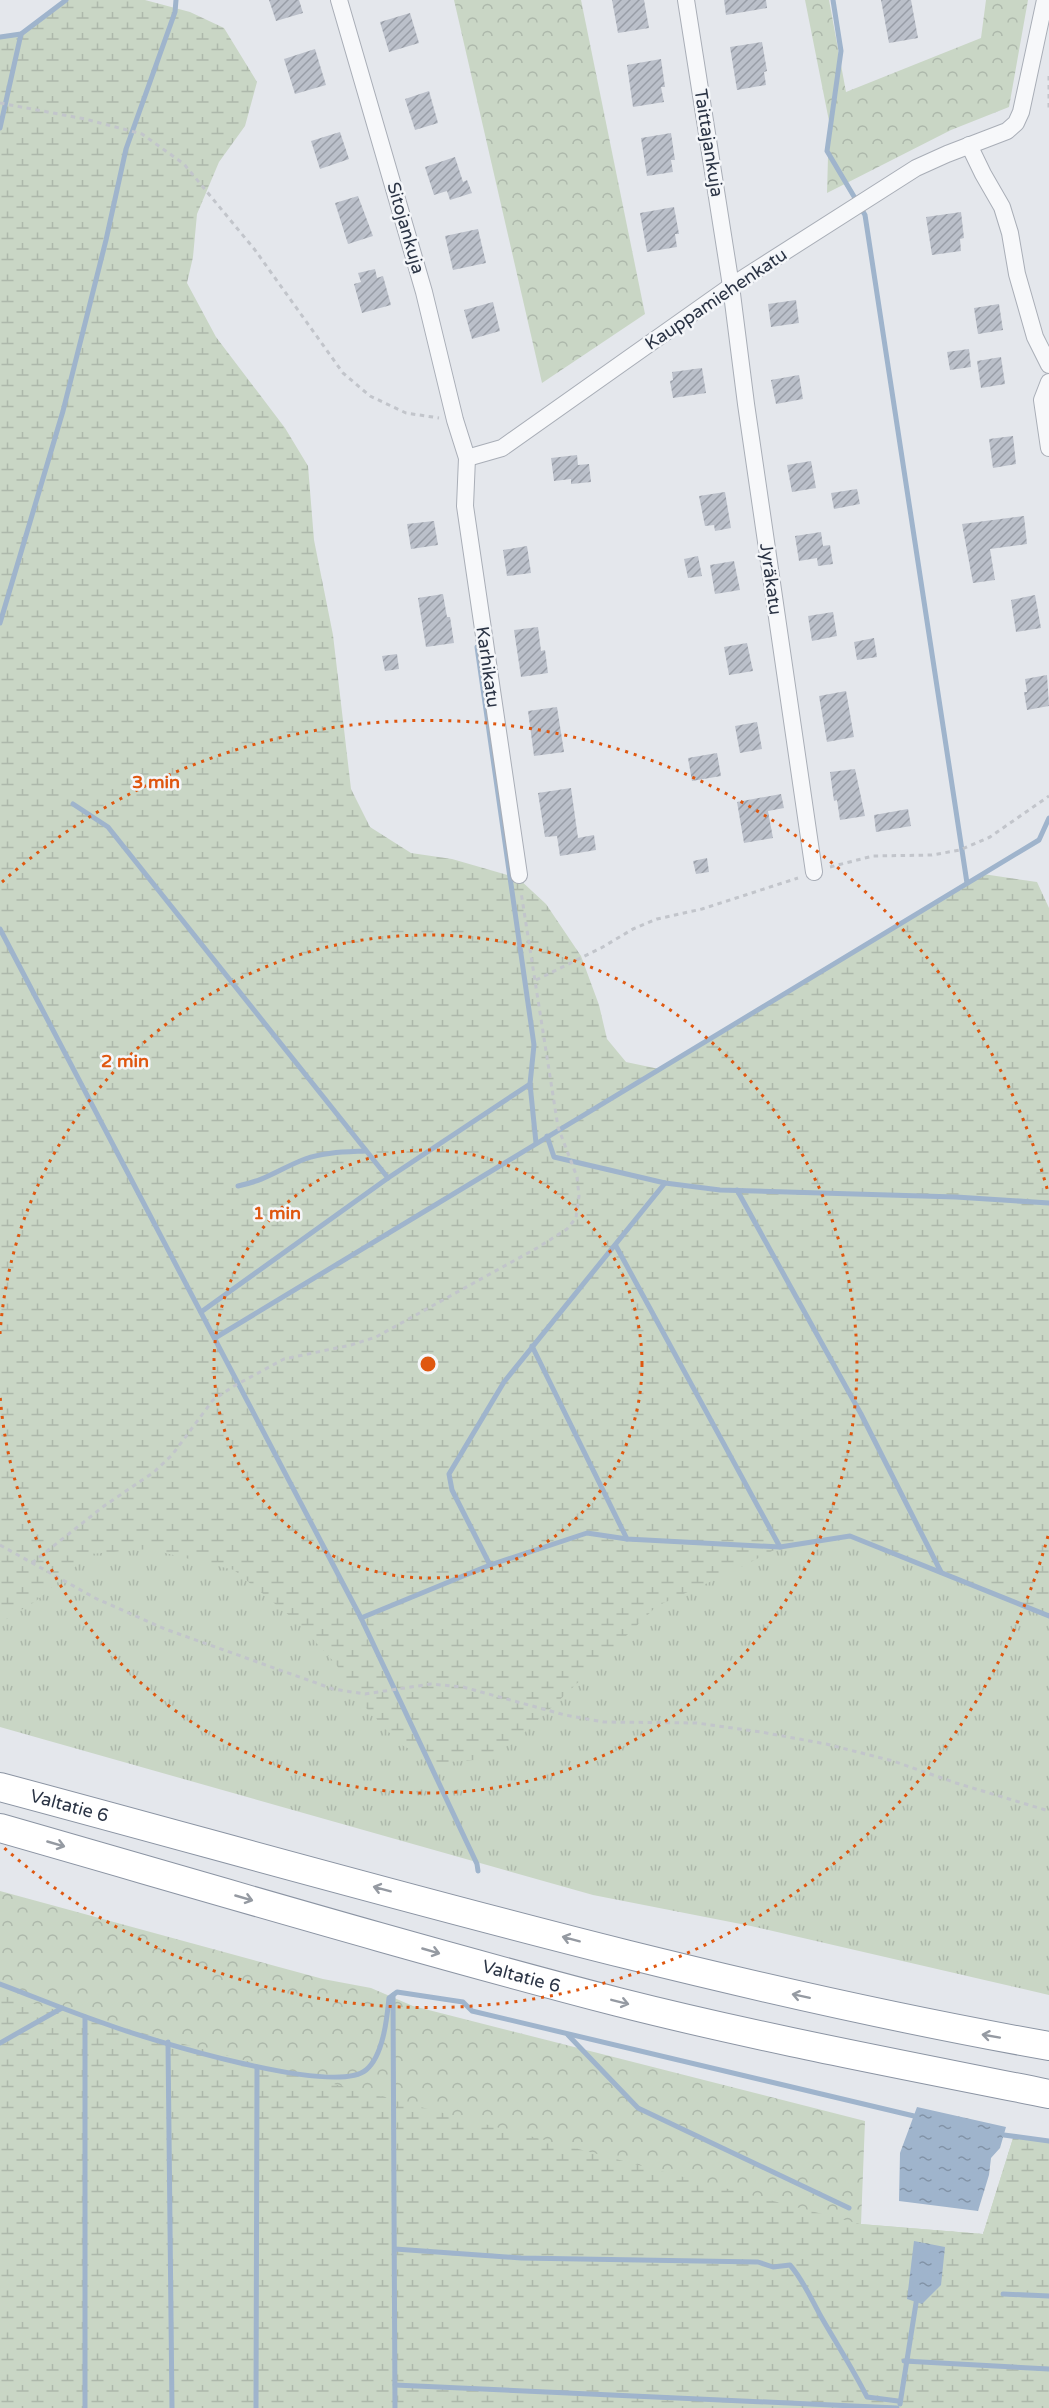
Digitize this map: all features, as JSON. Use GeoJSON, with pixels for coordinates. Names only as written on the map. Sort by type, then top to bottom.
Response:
{"type":"FeatureCollection","features":[{"type":"Feature","properties":{"kind":"highway","name":"Valtatie 6"},"geometry":{"type":"LineString","coordinates":[[0,1787],[719,1978],[939,2026],[1049,2046]]}},
{"type":"Feature","properties":{"kind":"highway","name":"Valtatie 6"},"geometry":{"type":"LineString","coordinates":[[0,1828],[435,1953],[620,2002],[756,2035],[1049,2094]]}},
{"type":"Feature","properties":{"kind":"street","name":"Sitojankuja"},"geometry":{"type":"LineString","coordinates":[[339,0],[424,292],[466,458]]}},
{"type":"Feature","properties":{"kind":"street","name":"Taittajankuja"},"geometry":{"type":"LineString","coordinates":[[686,0],[732,286]]}},
{"type":"Feature","properties":{"kind":"street","name":"Kauppamiehenkatu"},"geometry":{"type":"LineString","coordinates":[[466,458],[502,448],[732,286],[916,168],[1007,131],[1016,123],[1021,112],[1045,0]]}},
{"type":"Feature","properties":{"kind":"street"},"geometry":{"type":"LineString","coordinates":[[969,145],[1002,207],[1017,274],[1035,337],[1049,364]]}},
{"type":"Feature","properties":{"kind":"street","name":"Jyräkatu"},"geometry":{"type":"LineString","coordinates":[[732,286],[746,404],[814,872]]}},
{"type":"Feature","properties":{"kind":"street"},"geometry":{"type":"LineString","coordinates":[[1049,382],[1042,400],[1049,448]]}},
{"type":"Feature","properties":{"kind":"street","name":"Karhikatu"},"geometry":{"type":"LineString","coordinates":[[466,458],[465,506],[519,876]]}},
{"type":"Feature","properties":{"kind":"path"},"geometry":{"type":"LineString","coordinates":[[1049,75],[1049,109]]}},
{"type":"Feature","properties":{"kind":"path"},"geometry":{"type":"LineString","coordinates":[[0,103],[85,119],[142,135],[184,164],[255,250],[343,373],[370,396],[406,413],[455,420]]}},
{"type":"Feature","properties":{"kind":"path"},"geometry":{"type":"LineString","coordinates":[[536,980],[591,954],[633,929],[657,919],[710,906],[814,872],[873,856],[932,855],[960,850],[990,837],[1049,796]]}},
{"type":"Feature","properties":{"kind":"path"},"geometry":{"type":"LineString","coordinates":[[32,1564],[104,1506],[154,1472],[172,1455],[213,1400],[234,1386],[284,1359],[351,1345],[376,1337],[503,1268],[567,1228],[576,1218],[579,1196],[574,1167],[558,1127],[519,876]]}},
{"type":"Feature","properties":{"kind":"path"},"geometry":{"type":"LineString","coordinates":[[0,1545],[95,1598],[165,1629],[333,1689],[365,1694],[431,1684],[463,1687],[565,1715],[604,1722],[697,1723],[761,1732],[826,1744],[893,1761],[1049,1811]]}},
{"type":"Feature","properties":{"kind":"green space"},"geometry":{"type":"Polygon","coordinates":[[[66,0],[145,0],[190,12],[224,28],[257,82],[245,126],[219,162],[197,214],[193,257],[187,283],[216,337],[285,428],[308,466],[314,540],[333,635],[351,789],[370,827],[411,853],[452,859],[518,878],[546,904],[581,956],[599,1005],[607,1039],[626,1062],[659,1069],[983,874],[1037,882],[1049,908],[1049,1616],[850,1536],[780,1547],[657,1606],[512,1744],[474,1760],[435,1763],[400,1744],[367,1709],[335,1663],[297,1622],[234,1570],[149,1549],[90,1554],[36,1601],[0,1623],[0,37],[21,34],[66,0]]]}},
{"type":"Feature","properties":{"kind":"green space"},"geometry":{"type":"Polygon","coordinates":[[[454,0],[581,0],[645,314],[542,383],[454,0]]]}},
{"type":"Feature","properties":{"kind":"green space"},"geometry":{"type":"Polygon","coordinates":[[[805,0],[829,0],[846,92],[981,38],[986,0],[1028,0],[1009,107],[951,130],[827,193],[829,121],[805,0]]]}},
{"type":"Feature","properties":{"kind":"green space"},"geometry":{"type":"Polygon","coordinates":[[[0,1283],[1049,1524],[1049,1995],[751,1926],[593,1895],[0,1727],[0,1283]]]}},
{"type":"Feature","properties":{"kind":"green space"},"geometry":{"type":"Polygon","coordinates":[[[0,1891],[323,1979],[371,1988],[413,2006],[865,2121],[861,2224],[983,2234],[1014,2135],[1049,2141],[1049,2408],[0,2408],[0,1891]]]}},
{"type":"Feature","properties":{"kind":"green space"},"geometry":{"type":"Polygon","coordinates":[[[0,1995],[860,2224],[983,2234],[1014,2135],[1049,2141],[1049,2408],[0,2408],[0,1995]]]}},
{"type":"Feature","properties":{"kind":"water"},"geometry":{"type":"Polygon","coordinates":[[[917,2107],[1006,2127],[1000,2148],[991,2158],[989,2175],[978,2211],[899,2201],[900,2153],[917,2107]]]}},
{"type":"Feature","properties":{"kind":"water"},"geometry":{"type":"Polygon","coordinates":[[[914,2241],[945,2247],[941,2285],[922,2304],[907,2299],[914,2241]]]}},
{"type":"Feature","properties":{"kind":"building"},"geometry":{"type":"Polygon","coordinates":[[[269,0],[299,0],[303,13],[276,21],[269,0]]]}},
{"type":"Feature","properties":{"kind":"building"},"geometry":{"type":"Polygon","coordinates":[[[612,0],[644,0],[649,28],[618,33],[612,0]]]}},
{"type":"Feature","properties":{"kind":"building"},"geometry":{"type":"Polygon","coordinates":[[[724,0],[766,0],[767,8],[726,15],[724,0]]]}},
{"type":"Feature","properties":{"kind":"building"},"geometry":{"type":"Polygon","coordinates":[[[881,0],[911,0],[918,38],[889,43],[881,0]]]}},
{"type":"Feature","properties":{"kind":"building"},"geometry":{"type":"Polygon","coordinates":[[[410,13],[419,43],[389,52],[380,22],[410,13]]]}},
{"type":"Feature","properties":{"kind":"building"},"geometry":{"type":"Polygon","coordinates":[[[762,42],[767,71],[764,72],[766,85],[737,90],[730,47],[762,42]]]}},
{"type":"Feature","properties":{"kind":"building"},"geometry":{"type":"Polygon","coordinates":[[[315,49],[326,85],[295,94],[284,59],[315,49]]]}},
{"type":"Feature","properties":{"kind":"building"},"geometry":{"type":"Polygon","coordinates":[[[661,59],[665,87],[661,87],[664,102],[633,107],[627,65],[661,59]]]}},
{"type":"Feature","properties":{"kind":"building"},"geometry":{"type":"Polygon","coordinates":[[[429,91],[438,123],[415,130],[405,99],[429,91]]]}},
{"type":"Feature","properties":{"kind":"building"},"geometry":{"type":"Polygon","coordinates":[[[340,132],[349,159],[320,169],[311,141],[340,132]]]}},
{"type":"Feature","properties":{"kind":"building"},"geometry":{"type":"Polygon","coordinates":[[[671,133],[675,160],[671,160],[673,172],[647,176],[641,138],[671,133]]]}},
{"type":"Feature","properties":{"kind":"building"},"geometry":{"type":"Polygon","coordinates":[[[455,157],[463,182],[467,180],[472,193],[450,200],[447,191],[434,195],[425,167],[455,157]]]}},
{"type":"Feature","properties":{"kind":"building"},"geometry":{"type":"Polygon","coordinates":[[[358,196],[373,236],[348,244],[335,203],[358,196]]]}},
{"type":"Feature","properties":{"kind":"building"},"geometry":{"type":"Polygon","coordinates":[[[674,207],[679,234],[675,234],[677,247],[647,252],[640,213],[674,207]]]}},
{"type":"Feature","properties":{"kind":"building"},"geometry":{"type":"Polygon","coordinates":[[[961,212],[964,238],[960,239],[961,251],[932,255],[926,217],[961,212]]]}},
{"type":"Feature","properties":{"kind":"building"},"geometry":{"type":"Polygon","coordinates":[[[478,229],[486,263],[453,270],[445,236],[478,229]]]}},
{"type":"Feature","properties":{"kind":"building"},"geometry":{"type":"Polygon","coordinates":[[[375,269],[377,278],[383,276],[391,305],[362,313],[354,284],[361,282],[358,273],[375,269]]]}},
{"type":"Feature","properties":{"kind":"building"},"geometry":{"type":"Polygon","coordinates":[[[796,300],[799,323],[771,327],[768,304],[796,300]]]}},
{"type":"Feature","properties":{"kind":"building"},"geometry":{"type":"Polygon","coordinates":[[[493,302],[500,331],[472,339],[464,310],[493,302]]]}},
{"type":"Feature","properties":{"kind":"building"},"geometry":{"type":"Polygon","coordinates":[[[999,304],[1003,330],[978,334],[974,308],[999,304]]]}},
{"type":"Feature","properties":{"kind":"building"},"geometry":{"type":"Polygon","coordinates":[[[969,349],[971,367],[950,370],[947,352],[969,349]]]}},
{"type":"Feature","properties":{"kind":"building"},"geometry":{"type":"Polygon","coordinates":[[[1001,357],[1005,384],[981,388],[977,361],[1001,357]]]}},
{"type":"Feature","properties":{"kind":"building"},"geometry":{"type":"Polygon","coordinates":[[[702,368],[706,393],[673,398],[670,381],[673,380],[672,372],[702,368]]]}},
{"type":"Feature","properties":{"kind":"building"},"geometry":{"type":"Polygon","coordinates":[[[799,375],[803,399],[776,404],[771,380],[799,375]]]}},
{"type":"Feature","properties":{"kind":"building"},"geometry":{"type":"Polygon","coordinates":[[[1013,436],[1016,464],[993,468],[989,439],[1013,436]]]}},
{"type":"Feature","properties":{"kind":"building"},"geometry":{"type":"Polygon","coordinates":[[[577,455],[578,465],[589,464],[591,482],[571,484],[571,479],[554,481],[551,458],[577,455]]]}},
{"type":"Feature","properties":{"kind":"building"},"geometry":{"type":"Polygon","coordinates":[[[811,461],[816,488],[792,492],[787,465],[811,461]]]}},
{"type":"Feature","properties":{"kind":"building"},"geometry":{"type":"Polygon","coordinates":[[[857,489],[860,504],[834,509],[831,493],[857,489]]]}},
{"type":"Feature","properties":{"kind":"building"},"geometry":{"type":"Polygon","coordinates":[[[725,492],[731,528],[715,531],[714,525],[705,526],[699,496],[725,492]]]}},
{"type":"Feature","properties":{"kind":"building"},"geometry":{"type":"Polygon","coordinates":[[[1024,516],[1027,544],[990,549],[995,580],[973,583],[962,524],[1024,516]]]}},
{"type":"Feature","properties":{"kind":"building"},"geometry":{"type":"Polygon","coordinates":[[[434,521],[438,545],[411,549],[407,524],[434,521]]]}},
{"type":"Feature","properties":{"kind":"building"},"geometry":{"type":"Polygon","coordinates":[[[821,532],[823,546],[830,545],[833,564],[818,566],[817,558],[799,561],[795,536],[821,532]]]}},
{"type":"Feature","properties":{"kind":"building"},"geometry":{"type":"Polygon","coordinates":[[[527,546],[531,573],[507,576],[503,550],[527,546]]]}},
{"type":"Feature","properties":{"kind":"building"},"geometry":{"type":"Polygon","coordinates":[[[698,556],[702,576],[688,578],[684,559],[698,556]]]}},
{"type":"Feature","properties":{"kind":"building"},"geometry":{"type":"Polygon","coordinates":[[[734,561],[740,590],[715,594],[710,565],[734,561]]]}},
{"type":"Feature","properties":{"kind":"building"},"geometry":{"type":"Polygon","coordinates":[[[443,594],[454,643],[426,647],[418,598],[443,594]]]}},
{"type":"Feature","properties":{"kind":"building"},"geometry":{"type":"Polygon","coordinates":[[[1035,595],[1041,628],[1016,632],[1011,600],[1035,595]]]}},
{"type":"Feature","properties":{"kind":"building"},"geometry":{"type":"Polygon","coordinates":[[[833,612],[837,636],[812,641],[808,616],[833,612]]]}},
{"type":"Feature","properties":{"kind":"building"},"geometry":{"type":"Polygon","coordinates":[[[538,627],[541,651],[545,650],[548,673],[521,677],[514,630],[538,627]]]}},
{"type":"Feature","properties":{"kind":"building"},"geometry":{"type":"Polygon","coordinates":[[[874,638],[877,657],[857,660],[854,642],[874,638]]]}},
{"type":"Feature","properties":{"kind":"building"},"geometry":{"type":"Polygon","coordinates":[[[747,643],[753,671],[729,675],[724,647],[747,643]]]}},
{"type":"Feature","properties":{"kind":"building"},"geometry":{"type":"Polygon","coordinates":[[[397,654],[399,669],[385,671],[382,656],[397,654]]]}},
{"type":"Feature","properties":{"kind":"building"},"geometry":{"type":"Polygon","coordinates":[[[1047,675],[1049,706],[1027,710],[1024,692],[1027,692],[1025,679],[1047,675]]]}},
{"type":"Feature","properties":{"kind":"building"},"geometry":{"type":"Polygon","coordinates":[[[846,691],[854,737],[827,742],[819,696],[846,691]]]}},
{"type":"Feature","properties":{"kind":"building"},"geometry":{"type":"Polygon","coordinates":[[[557,707],[564,752],[534,756],[528,711],[557,707]]]}},
{"type":"Feature","properties":{"kind":"building"},"geometry":{"type":"Polygon","coordinates":[[[757,722],[762,749],[740,753],[735,726],[757,722]]]}},
{"type":"Feature","properties":{"kind":"building"},"geometry":{"type":"Polygon","coordinates":[[[717,753],[721,776],[692,781],[688,758],[717,753]]]}},
{"type":"Feature","properties":{"kind":"building"},"geometry":{"type":"Polygon","coordinates":[[[855,769],[865,816],[840,820],[837,800],[834,801],[830,772],[855,769]]]}},
{"type":"Feature","properties":{"kind":"building"},"geometry":{"type":"Polygon","coordinates":[[[571,788],[578,838],[594,835],[596,850],[560,856],[557,836],[545,837],[538,793],[571,788]]]}},
{"type":"Feature","properties":{"kind":"building"},"geometry":{"type":"Polygon","coordinates":[[[781,794],[784,808],[768,811],[773,838],[744,843],[737,802],[781,794]]]}},
{"type":"Feature","properties":{"kind":"building"},"geometry":{"type":"Polygon","coordinates":[[[908,809],[911,826],[876,832],[874,815],[908,809]]]}},
{"type":"Feature","properties":{"kind":"building"},"geometry":{"type":"Polygon","coordinates":[[[707,858],[709,872],[696,874],[693,861],[707,858]]]}},
{"type":"Feature","properties":{"kind":"waterway"},"geometry":{"type":"LineString","coordinates":[[0,37],[21,34],[66,0]]}},
{"type":"Feature","properties":{"kind":"waterway"},"geometry":{"type":"LineString","coordinates":[[0,623],[63,411],[106,240],[126,149],[175,12],[176,0]]}},
{"type":"Feature","properties":{"kind":"waterway"},"geometry":{"type":"LineString","coordinates":[[833,0],[841,51],[827,151],[865,215],[967,883]]}},
{"type":"Feature","properties":{"kind":"waterway"},"geometry":{"type":"LineString","coordinates":[[0,128],[21,34]]}},
{"type":"Feature","properties":{"kind":"waterway"},"geometry":{"type":"LineString","coordinates":[[477,647],[534,1045],[530,1084],[536,1143]]}},
{"type":"Feature","properties":{"kind":"waterway"},"geometry":{"type":"LineString","coordinates":[[73,804],[108,827],[388,1178]]}},
{"type":"Feature","properties":{"kind":"waterway"},"geometry":{"type":"LineString","coordinates":[[215,1338],[1039,840],[1049,818]]}},
{"type":"Feature","properties":{"kind":"waterway"},"geometry":{"type":"LineString","coordinates":[[0,929],[361,1618],[477,1864],[478,1871]]}},
{"type":"Feature","properties":{"kind":"waterway"},"geometry":{"type":"LineString","coordinates":[[201,1312],[388,1178],[530,1084]]}},
{"type":"Feature","properties":{"kind":"waterway"},"geometry":{"type":"LineString","coordinates":[[547,1136],[554,1157],[665,1183],[720,1190],[956,1197],[1049,1203]]}},
{"type":"Feature","properties":{"kind":"waterway"},"geometry":{"type":"LineString","coordinates":[[238,1186],[257,1181],[312,1157],[366,1151]]}},
{"type":"Feature","properties":{"kind":"waterway"},"geometry":{"type":"LineString","coordinates":[[490,1565],[452,1490],[449,1474],[504,1382],[665,1183]]}},
{"type":"Feature","properties":{"kind":"waterway"},"geometry":{"type":"LineString","coordinates":[[737,1190],[861,1414],[941,1572]]}},
{"type":"Feature","properties":{"kind":"waterway"},"geometry":{"type":"LineString","coordinates":[[616,1246],[780,1547]]}},
{"type":"Feature","properties":{"kind":"waterway"},"geometry":{"type":"LineString","coordinates":[[532,1346],[627,1539]]}},
{"type":"Feature","properties":{"kind":"waterway"},"geometry":{"type":"LineString","coordinates":[[361,1618],[490,1565],[587,1533],[627,1539],[780,1547],[850,1536],[1049,1616]]}},
{"type":"Feature","properties":{"kind":"waterway"},"geometry":{"type":"LineString","coordinates":[[0,1984],[159,2041],[239,2063],[318,2076],[347,2076],[366,2070],[372,2064],[380,2047],[389,1998],[397,1992],[463,2002],[472,2011],[914,2116]]}},
{"type":"Feature","properties":{"kind":"waterway"},"geometry":{"type":"LineString","coordinates":[[393,1995],[395,2408]]}},
{"type":"Feature","properties":{"kind":"waterway"},"geometry":{"type":"LineString","coordinates":[[0,2043],[62,2008]]}},
{"type":"Feature","properties":{"kind":"waterway"},"geometry":{"type":"LineString","coordinates":[[85,2017],[85,2408]]}},
{"type":"Feature","properties":{"kind":"waterway"},"geometry":{"type":"LineString","coordinates":[[568,2035],[638,2108],[849,2208]]}},
{"type":"Feature","properties":{"kind":"waterway"},"geometry":{"type":"LineString","coordinates":[[168,2042],[172,2408]]}},
{"type":"Feature","properties":{"kind":"waterway"},"geometry":{"type":"LineString","coordinates":[[256,2408],[257,2067]]}},
{"type":"Feature","properties":{"kind":"waterway"},"geometry":{"type":"LineString","coordinates":[[1004,2135],[1049,2141]]}},
{"type":"Feature","properties":{"kind":"waterway"},"geometry":{"type":"LineString","coordinates":[[395,2249],[521,2258],[758,2262],[773,2267],[790,2265],[804,2284],[867,2397],[898,2401]]}},
{"type":"Feature","properties":{"kind":"waterway"},"geometry":{"type":"LineString","coordinates":[[1003,2294],[1049,2296]]}},
{"type":"Feature","properties":{"kind":"waterway"},"geometry":{"type":"LineString","coordinates":[[900,2404],[917,2297]]}},
{"type":"Feature","properties":{"kind":"waterway"},"geometry":{"type":"LineString","coordinates":[[904,2361],[1049,2369]]}},
{"type":"Feature","properties":{"kind":"waterway"},"geometry":{"type":"LineString","coordinates":[[395,2385],[897,2408]]}}]}
